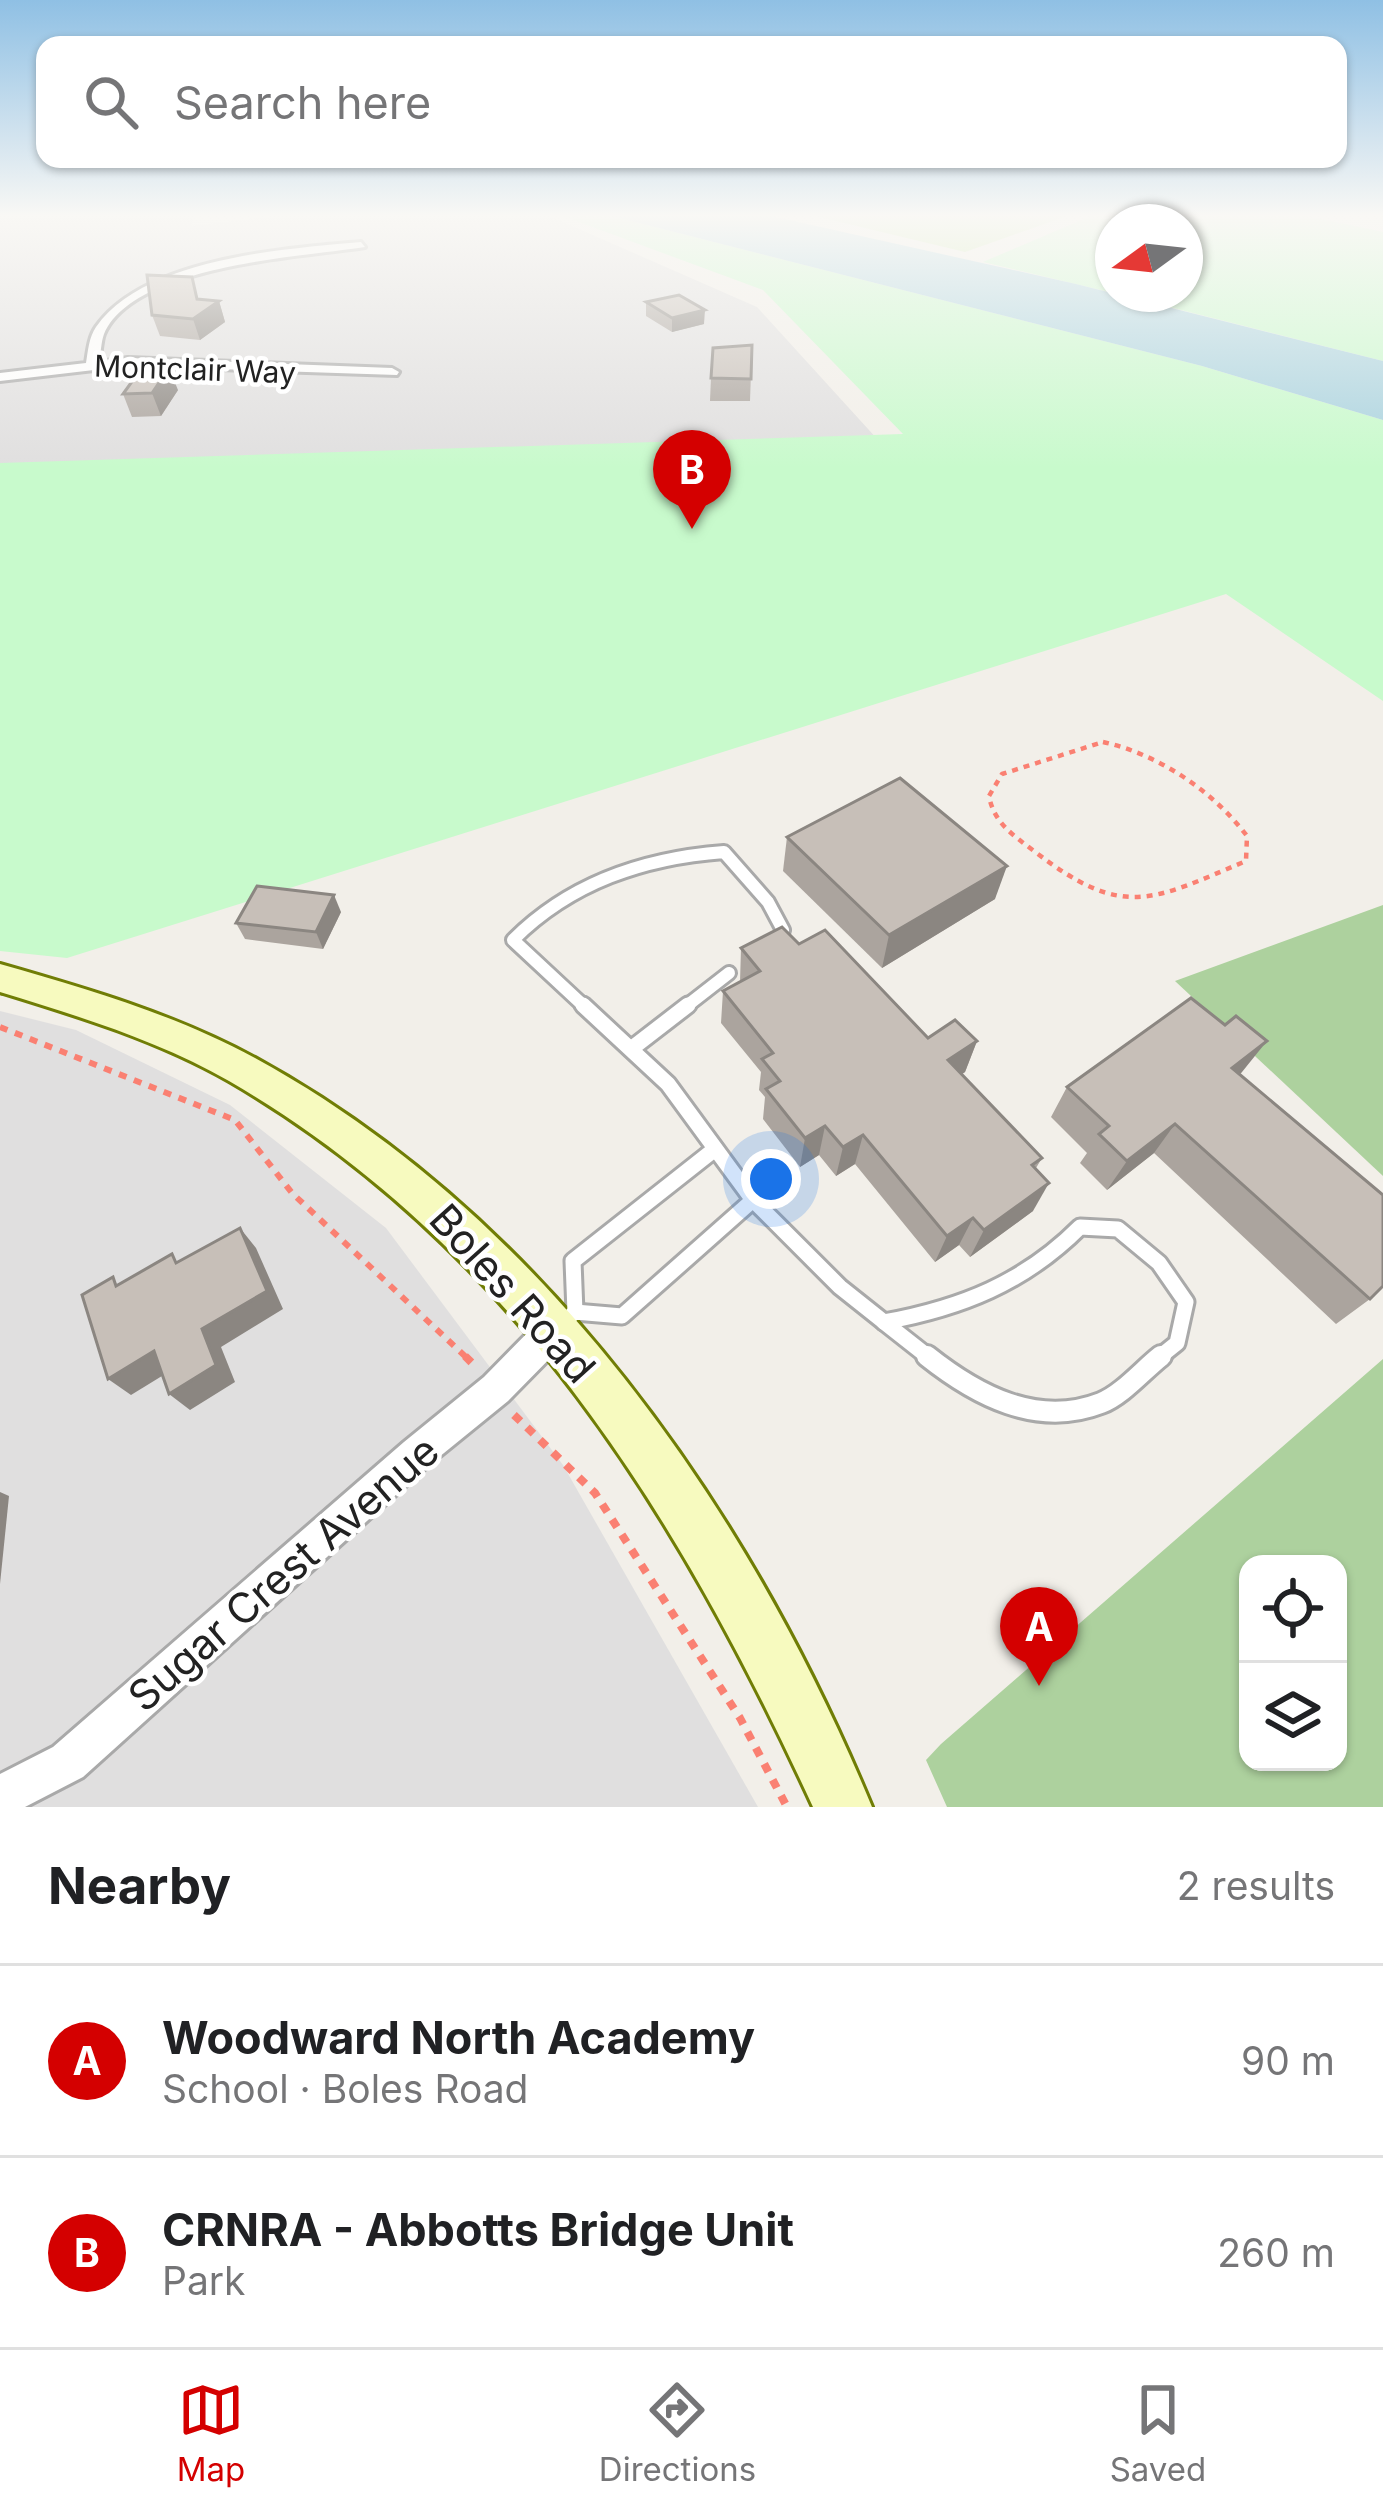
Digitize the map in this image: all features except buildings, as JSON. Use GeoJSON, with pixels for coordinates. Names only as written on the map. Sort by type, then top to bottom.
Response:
{"type":"FeatureCollection","features":[{"type":"Feature","properties":{"kind":"street"},"geometry":{"type":"LineString","coordinates":[[92,364],[93,344],[104,325],[133,299]]}},
{"type":"Feature","properties":{"kind":"street","name":"Montclair Way"},"geometry":{"type":"LineString","coordinates":[[0,377],[92,364],[392,372]]}},
{"type":"Feature","properties":{"kind":"street","name":"Boles Road"},"geometry":{"type":"LineString","coordinates":[[0,978],[142,1020],[245,1068],[345,1131],[445,1212],[564,1321],[754,1624],[843,1807]]}},
{"type":"Feature","properties":{"kind":"street","name":"Sugar Crest Avenue"},"geometry":{"type":"LineString","coordinates":[[0,1797],[68,1762],[496,1389],[564,1321]]}},
{"type":"Feature","properties":{"kind":"lane"},"geometry":{"type":"LineString","coordinates":[[764,952],[777,944],[783,930],[768,902],[724,852],[698,853],[624,871],[570,894],[526,924],[513,940],[668,1084],[753,1200],[840,1287],[884,1322],[970,1390],[1038,1413],[1103,1402],[1177,1343],[1186,1302],[1159,1263],[1118,1229],[1080,1227],[1018,1282],[976,1300],[884,1322]]}},
{"type":"Feature","properties":{"kind":"lane"},"geometry":{"type":"LineString","coordinates":[[631,1048],[729,974]]}},
{"type":"Feature","properties":{"kind":"lane"},"geometry":{"type":"LineString","coordinates":[[715,1150],[573,1262],[564,1321],[622,1316],[753,1200]]}},
{"type":"Feature","properties":{"kind":"path"},"geometry":{"type":"LineString","coordinates":[[1102,742],[1145,753],[1230,817],[1241,827],[1250,847],[1246,861],[1217,876],[1160,897],[1129,900],[1084,887],[1022,842],[992,812],[989,796],[994,784],[1021,765],[1102,742]]}},
{"type":"Feature","properties":{"kind":"path"},"geometry":{"type":"LineString","coordinates":[[0,1027],[235,1120],[292,1193],[461,1350],[518,1421],[595,1493],[740,1718],[788,1807]]}},
{"type":"Feature","properties":{"kind":"shaded area"},"geometry":{"type":"Polygon","coordinates":[[[0,299],[739,299],[757,307],[889,452],[0,475],[0,299]]]}},
{"type":"Feature","properties":{"kind":"shaded area"},"geometry":{"type":"Polygon","coordinates":[[[0,1011],[76,1030],[230,1105],[386,1228],[563,1465],[758,1807],[0,1807],[0,1011]]]}},
{"type":"Feature","properties":{"kind":"green space"},"geometry":{"type":"Polygon","coordinates":[[[772,299],[940,299],[1202,366],[1383,420],[1383,701],[1226,594],[67,958],[0,951],[0,463],[903,434],[772,299]]]}},
{"type":"Feature","properties":{"kind":"green space"},"geometry":{"type":"Polygon","coordinates":[[[1203,299],[1383,299],[1383,361],[1189,312],[1203,312],[1203,299]]]}},
{"type":"Feature","properties":{"kind":"green space"},"geometry":{"type":"Polygon","coordinates":[[[1383,905],[1383,1176],[1175,981],[1383,905]]]}},
{"type":"Feature","properties":{"kind":"green space"},"geometry":{"type":"Polygon","coordinates":[[[1383,1359],[1383,1807],[947,1807],[926,1760],[1383,1359]]]}},
{"type":"Feature","properties":{"kind":"water"},"geometry":{"type":"Polygon","coordinates":[[[940,299],[1095,299],[1095,312],[1188,312],[1383,361],[1383,420],[1202,366],[940,299]]]}},
{"type":"Feature","properties":{"kind":"place","name":"CRNRA - Abbotts Bridge Unit"},"geometry":{"type":"Point","coordinates":[692,529]}},
{"type":"Feature","properties":{"kind":"place","name":"Woodward North Academy"},"geometry":{"type":"Point","coordinates":[1039,1686]}}]}
